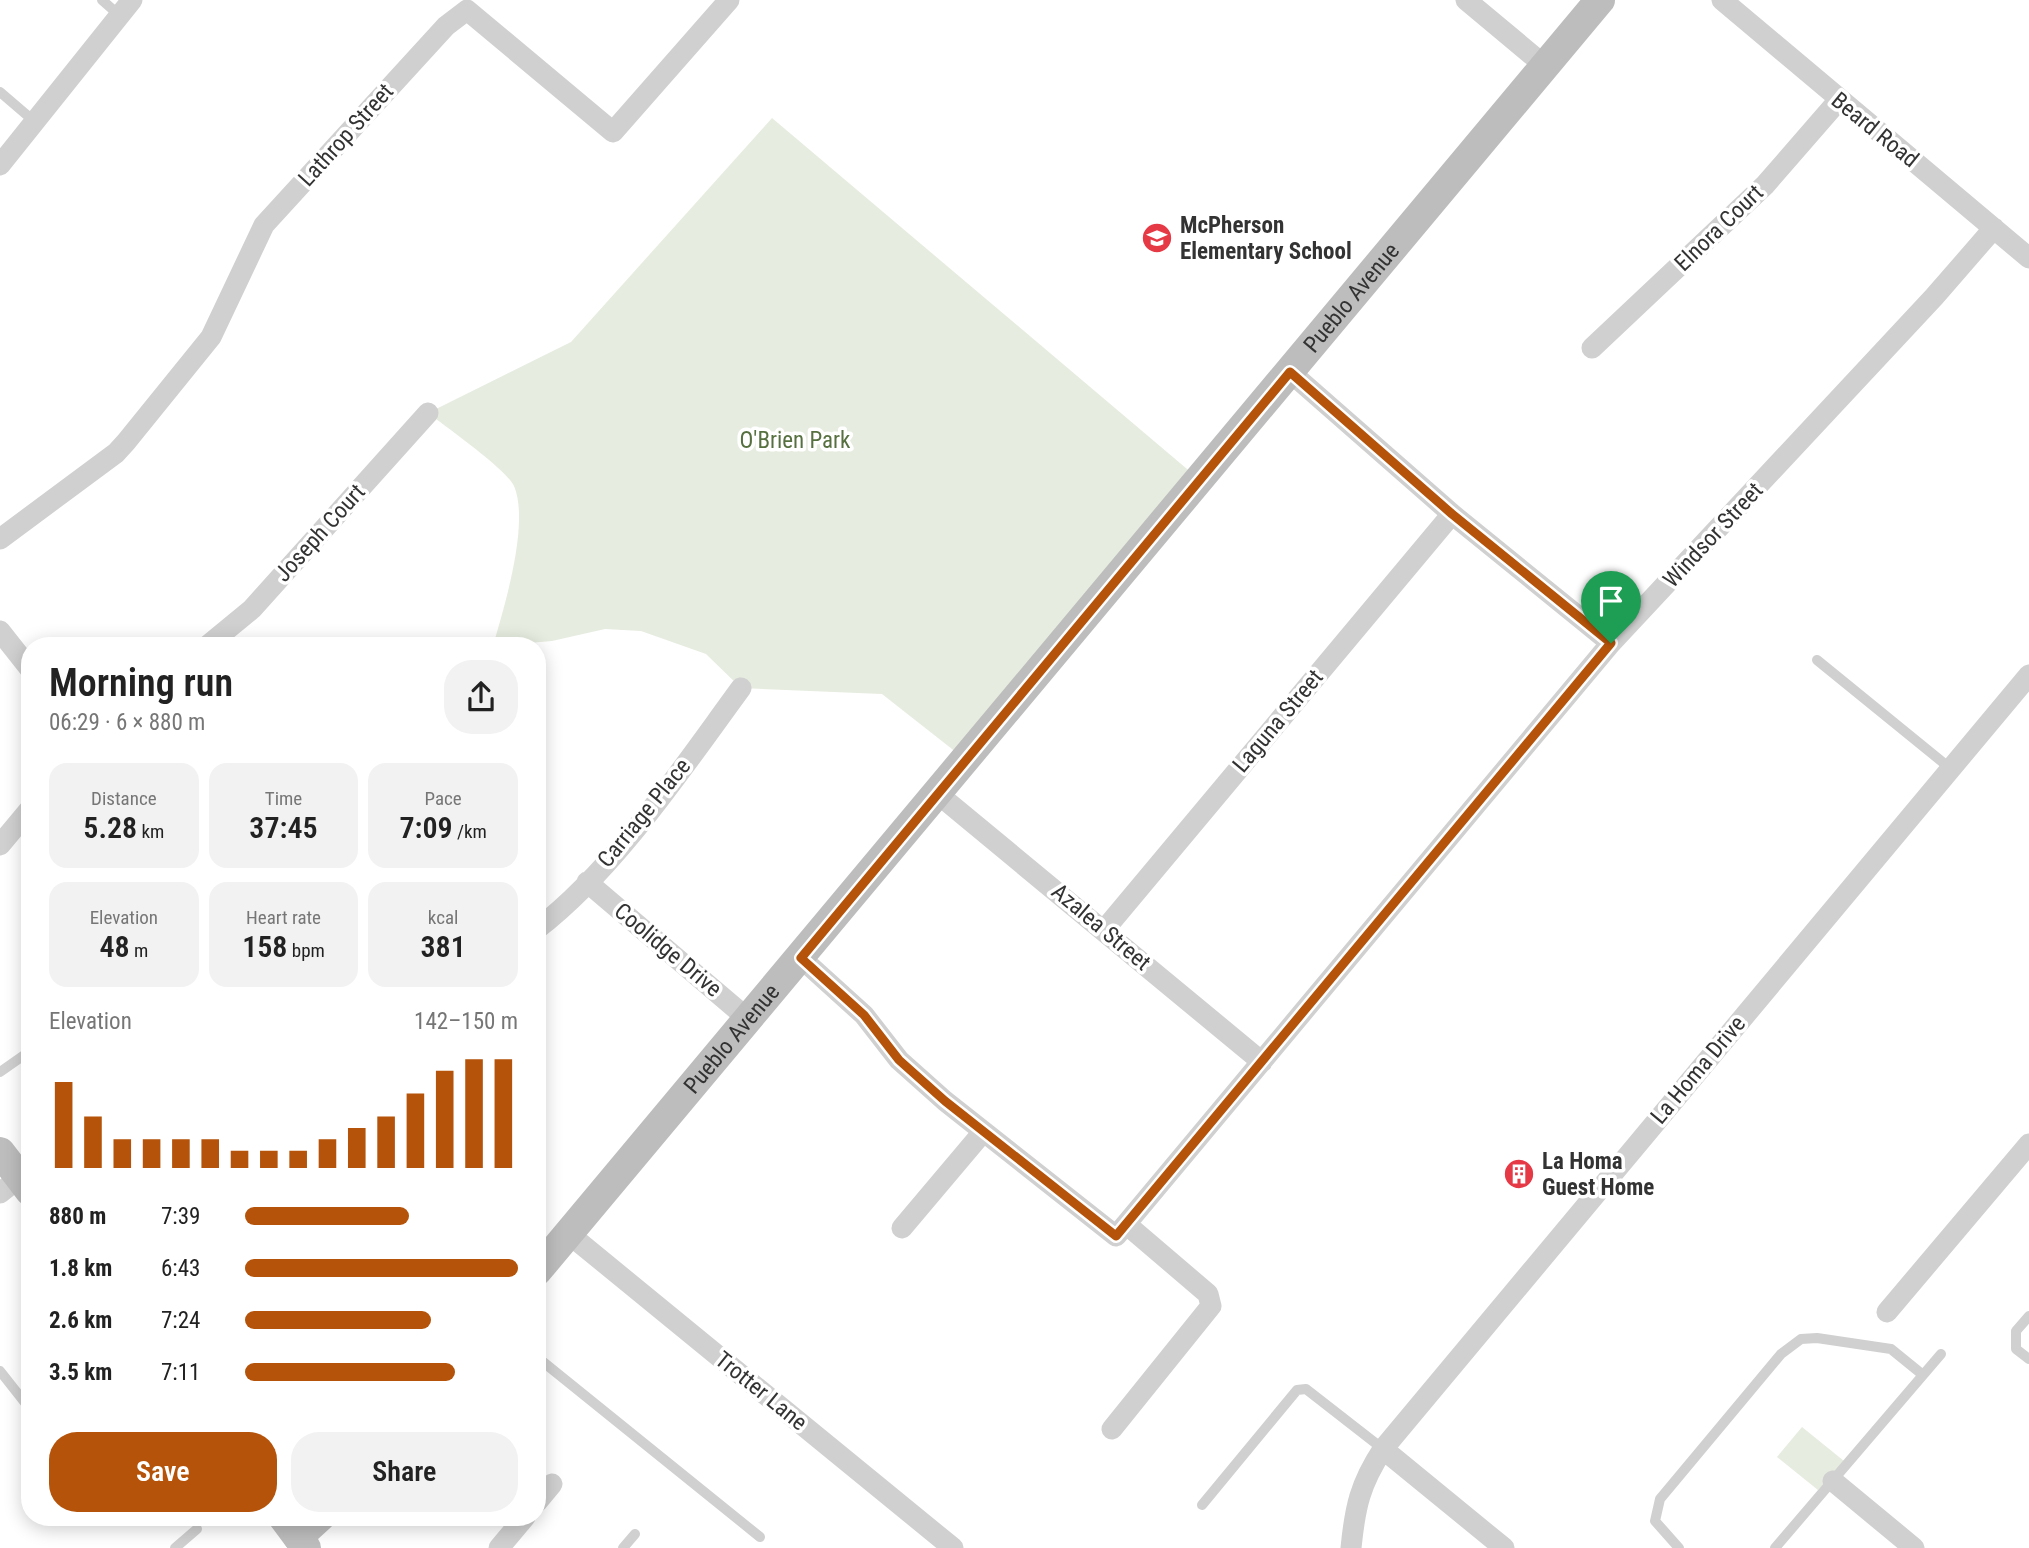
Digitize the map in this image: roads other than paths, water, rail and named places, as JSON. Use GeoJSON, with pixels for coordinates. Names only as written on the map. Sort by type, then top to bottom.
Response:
{"type":"FeatureCollection","features":[{"type":"Feature","properties":{"kind":"street","name":"Lathrop Street"},"geometry":{"type":"LineString","coordinates":[[0,539],[126,442],[211,337],[264,225],[446,26],[467,9],[613,132],[729,0]]}},
{"type":"Feature","properties":{"kind":"street"},"geometry":{"type":"LineString","coordinates":[[1465,0],[1544,65]]}},
{"type":"Feature","properties":{"kind":"street","name":"Pueblo Avenue"},"geometry":{"type":"LineString","coordinates":[[546,1261],[939,794],[1600,0]]}},
{"type":"Feature","properties":{"kind":"street","name":"Beard Road"},"geometry":{"type":"LineString","coordinates":[[1722,0],[1838,101],[2029,258]]}},
{"type":"Feature","properties":{"kind":"street"},"geometry":{"type":"LineString","coordinates":[[0,165],[126,8]]}},
{"type":"Feature","properties":{"kind":"street","name":"Elnora Court"},"geometry":{"type":"LineString","coordinates":[[1592,348],[1765,185],[1838,101]]}},
{"type":"Feature","properties":{"kind":"street","name":"Windsor Street"},"geometry":{"type":"LineString","coordinates":[[1121,1230],[1611,643],[1934,297],[1994,228]]}},
{"type":"Feature","properties":{"kind":"street"},"geometry":{"type":"LineString","coordinates":[[1290,372],[1452,514],[1611,643]]}},
{"type":"Feature","properties":{"kind":"street","name":"Joseph Court"},"geometry":{"type":"LineString","coordinates":[[218,637],[252,609],[428,413]]}},
{"type":"Feature","properties":{"kind":"street","name":"Laguna Street"},"geometry":{"type":"LineString","coordinates":[[1104,929],[1452,514]]}},
{"type":"Feature","properties":{"kind":"street"},"geometry":{"type":"LineString","coordinates":[[0,631],[21,658]]}},
{"type":"Feature","properties":{"kind":"street","name":"La Homa Drive"},"geometry":{"type":"LineString","coordinates":[[1351,1548],[1355,1510],[1364,1478],[1382,1449],[2029,675]]}},
{"type":"Feature","properties":{"kind":"street","name":"Carriage Place"},"geometry":{"type":"LineString","coordinates":[[546,921],[587,882],[658,801],[741,688]]}},
{"type":"Feature","properties":{"kind":"street","name":"Azalea Street"},"geometry":{"type":"LineString","coordinates":[[939,794],[1262,1062]]}},
{"type":"Feature","properties":{"kind":"street"},"geometry":{"type":"LineString","coordinates":[[0,845],[21,820]]}},
{"type":"Feature","properties":{"kind":"street","name":"Coolidge Drive"},"geometry":{"type":"LineString","coordinates":[[587,882],[748,1019]]}},
{"type":"Feature","properties":{"kind":"street"},"geometry":{"type":"LineString","coordinates":[[801,958],[864,1015],[899,1060],[983,1132],[1208,1294],[1211,1306],[1112,1429]]}},
{"type":"Feature","properties":{"kind":"street"},"geometry":{"type":"LineString","coordinates":[[902,1228],[983,1132]]}},
{"type":"Feature","properties":{"kind":"street"},"geometry":{"type":"LineString","coordinates":[[1887,1312],[2029,1144]]}},
{"type":"Feature","properties":{"kind":"street"},"geometry":{"type":"LineString","coordinates":[[0,1152],[20,1182]]}},
{"type":"Feature","properties":{"kind":"street","name":"Trotter Lane"},"geometry":{"type":"LineString","coordinates":[[569,1234],[953,1548]]}},
{"type":"Feature","properties":{"kind":"street"},"geometry":{"type":"LineString","coordinates":[[1382,1449],[1504,1548]]}},
{"type":"Feature","properties":{"kind":"street"},"geometry":{"type":"LineString","coordinates":[[1833,1480],[1914,1548]]}},
{"type":"Feature","properties":{"kind":"street"},"geometry":{"type":"LineString","coordinates":[[546,1492],[552,1485]]}},
{"type":"Feature","properties":{"kind":"street"},"geometry":{"type":"LineString","coordinates":[[499,1548],[517,1526]]}},
{"type":"Feature","properties":{"kind":"lane"},"geometry":{"type":"LineString","coordinates":[[102,0],[126,8]]}},
{"type":"Feature","properties":{"kind":"lane"},"geometry":{"type":"LineString","coordinates":[[0,92],[35,122]]}},
{"type":"Feature","properties":{"kind":"lane"},"geometry":{"type":"LineString","coordinates":[[1817,660],[1951,769]]}},
{"type":"Feature","properties":{"kind":"lane"},"geometry":{"type":"LineString","coordinates":[[0,1072],[21,1057]]}},
{"type":"Feature","properties":{"kind":"lane"},"geometry":{"type":"LineString","coordinates":[[2029,1316],[2017,1331],[2016,1349],[2029,1359]]}},
{"type":"Feature","properties":{"kind":"lane"},"geometry":{"type":"LineString","coordinates":[[1679,1548],[1655,1521],[1660,1499],[1781,1354],[1801,1339],[1817,1338],[1891,1349],[1923,1375]]}},
{"type":"Feature","properties":{"kind":"lane"},"geometry":{"type":"LineString","coordinates":[[1775,1548],[1941,1354]]}},
{"type":"Feature","properties":{"kind":"lane"},"geometry":{"type":"LineString","coordinates":[[546,1364],[760,1537]]}},
{"type":"Feature","properties":{"kind":"lane"},"geometry":{"type":"LineString","coordinates":[[0,1371],[21,1398]]}},
{"type":"Feature","properties":{"kind":"lane"},"geometry":{"type":"LineString","coordinates":[[1202,1505],[1297,1390],[1306,1389],[1382,1449]]}},
{"type":"Feature","properties":{"kind":"lane"},"geometry":{"type":"LineString","coordinates":[[175,1548],[197,1529]]}},
{"type":"Feature","properties":{"kind":"lane"},"geometry":{"type":"LineString","coordinates":[[623,1548],[635,1534]]}},
{"type":"Feature","properties":{"kind":"place","name":"McPherson Elementary School"},"geometry":{"type":"Point","coordinates":[1157,238]}},
{"type":"Feature","properties":{"kind":"place","name":"La Homa Guest Home"},"geometry":{"type":"Point","coordinates":[1519,1174]}},
{"type":"Feature","properties":{"kind":"park label","name":"O'Brien Park"},"geometry":{"type":"Point","coordinates":[795,440]}}]}
